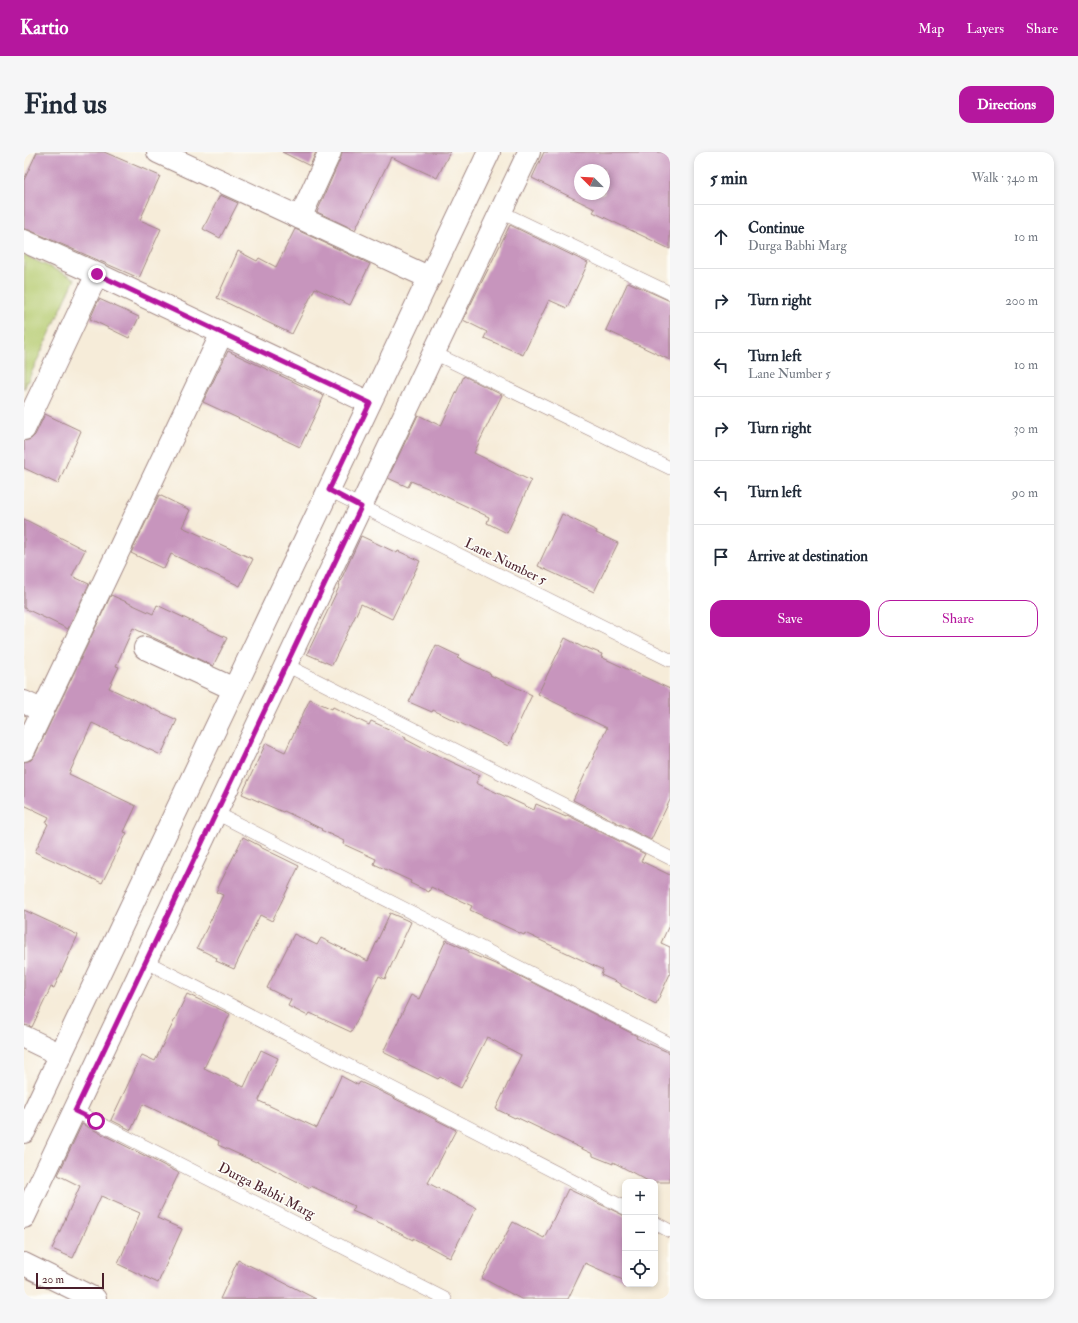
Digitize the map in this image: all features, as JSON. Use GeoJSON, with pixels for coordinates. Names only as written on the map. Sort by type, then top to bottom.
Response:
{"type":"FeatureCollection","features":[{"type":"Feature","properties":{"kind":"street"},"geometry":{"type":"LineString","coordinates":[[158,152],[181,157],[300,218],[430,278]]}},
{"type":"Feature","properties":{"kind":"street"},"geometry":{"type":"LineString","coordinates":[[300,218],[330,152]]}},
{"type":"Feature","properties":{"kind":"street"},"geometry":{"type":"LineString","coordinates":[[24,1132],[490,152]]}},
{"type":"Feature","properties":{"kind":"street"},"geometry":{"type":"LineString","coordinates":[[24,1217],[529,152]]}},
{"type":"Feature","properties":{"kind":"street"},"geometry":{"type":"LineString","coordinates":[[24,241],[370,403]]}},
{"type":"Feature","properties":{"kind":"street"},"geometry":{"type":"LineString","coordinates":[[24,429],[97,274]]}},
{"type":"Feature","properties":{"kind":"street"},"geometry":{"type":"LineString","coordinates":[[24,750],[33,706],[222,333]]}},
{"type":"Feature","properties":{"kind":"street"},"geometry":{"type":"LineString","coordinates":[[145,648],[234,689]]}},
{"type":"Feature","properties":{"kind":"street"},"geometry":{"type":"LineString","coordinates":[[24,1037],[61,1055]]}},
{"type":"Feature","properties":{"kind":"street"},"geometry":{"type":"LineString","coordinates":[[24,1264],[95,1299]]}},
{"type":"Feature","properties":{"kind":"lane"},"geometry":{"type":"LineString","coordinates":[[501,212],[670,293]]}},
{"type":"Feature","properties":{"kind":"lane"},"geometry":{"type":"LineString","coordinates":[[434,353],[670,468]]}},
{"type":"Feature","properties":{"kind":"lane","name":"Lane Number 5"},"geometry":{"type":"LineString","coordinates":[[329,490],[670,660]]}},
{"type":"Feature","properties":{"kind":"lane"},"geometry":{"type":"LineString","coordinates":[[286,665],[670,858]]}},
{"type":"Feature","properties":{"kind":"lane"},"geometry":{"type":"LineString","coordinates":[[216,813],[670,1044]]}},
{"type":"Feature","properties":{"kind":"lane"},"geometry":{"type":"LineString","coordinates":[[145,961],[622,1206]]}},
{"type":"Feature","properties":{"kind":"lane","name":"Durga Babhi Marg"},"geometry":{"type":"LineString","coordinates":[[75,1111],[445,1299]]}},
{"type":"Feature","properties":{"kind":"lane"},"geometry":{"type":"LineString","coordinates":[[658,1225],[670,1231]]}},
{"type":"Feature","properties":{"kind":"green space"},"geometry":{"type":"Polygon","coordinates":[[[24,255],[75,279],[24,389],[24,255]]]}},
{"type":"Feature","properties":{"kind":"building"},"geometry":{"type":"Polygon","coordinates":[[[37,152],[104,152],[160,176],[140,220],[161,229],[139,278],[24,229],[24,180],[37,152]]]}},
{"type":"Feature","properties":{"kind":"building"},"geometry":{"type":"Polygon","coordinates":[[[282,152],[316,152],[310,166],[282,152]]]}},
{"type":"Feature","properties":{"kind":"building"},"geometry":{"type":"Polygon","coordinates":[[[342,152],[450,152],[437,178],[391,157],[355,230],[317,212],[342,152]]]}},
{"type":"Feature","properties":{"kind":"building"},"geometry":{"type":"Polygon","coordinates":[[[544,152],[670,152],[670,249],[593,212],[595,209],[577,200],[610,200],[610,164],[574,164],[574,199],[532,178],[544,152]]]}},
{"type":"Feature","properties":{"kind":"building"},"geometry":{"type":"Polygon","coordinates":[[[220,195],[238,203],[220,238],[203,229],[220,195]]]}},
{"type":"Feature","properties":{"kind":"building"},"geometry":{"type":"Polygon","coordinates":[[[510,225],[588,263],[567,308],[549,300],[523,355],[484,338],[487,332],[463,320],[510,225]]]}},
{"type":"Feature","properties":{"kind":"building"},"geometry":{"type":"Polygon","coordinates":[[[295,229],[370,264],[350,305],[315,288],[292,334],[217,298],[238,251],[257,261],[259,258],[276,267],[295,229]]]}},
{"type":"Feature","properties":{"kind":"building"},"geometry":{"type":"Polygon","coordinates":[[[628,282],[670,301],[670,360],[606,330],[628,282]]]}},
{"type":"Feature","properties":{"kind":"building"},"geometry":{"type":"Polygon","coordinates":[[[99,299],[139,317],[129,338],[90,319],[99,299]]]}},
{"type":"Feature","properties":{"kind":"building"},"geometry":{"type":"Polygon","coordinates":[[[228,351],[324,396],[300,447],[203,402],[228,351]]]}},
{"type":"Feature","properties":{"kind":"building"},"geometry":{"type":"Polygon","coordinates":[[[464,376],[502,395],[474,453],[531,481],[507,533],[487,523],[489,517],[430,489],[411,481],[408,487],[388,478],[418,415],[441,426],[464,376]]]}},
{"type":"Feature","properties":{"kind":"building"},"geometry":{"type":"Polygon","coordinates":[[[45,414],[81,431],[58,484],[24,468],[24,441],[31,439],[35,435],[45,414]]]}},
{"type":"Feature","properties":{"kind":"building"},"geometry":{"type":"Polygon","coordinates":[[[159,495],[190,510],[182,527],[253,559],[240,586],[171,554],[164,569],[131,553],[159,495]]]}},
{"type":"Feature","properties":{"kind":"building"},"geometry":{"type":"Polygon","coordinates":[[[562,514],[597,531],[596,533],[618,543],[594,592],[538,566],[562,514]]]}},
{"type":"Feature","properties":{"kind":"building"},"geometry":{"type":"Polygon","coordinates":[[[24,519],[85,550],[72,576],[89,584],[68,629],[24,608],[24,519]]]}},
{"type":"Feature","properties":{"kind":"building"},"geometry":{"type":"Polygon","coordinates":[[[361,536],[397,553],[398,551],[420,561],[392,619],[361,604],[332,665],[307,654],[340,585],[339,584],[361,536]]]}},
{"type":"Feature","properties":{"kind":"building"},"geometry":{"type":"Polygon","coordinates":[[[111,595],[153,614],[157,605],[227,638],[213,666],[133,628],[116,666],[119,667],[109,688],[177,720],[161,755],[92,723],[69,774],[136,806],[124,832],[127,833],[102,883],[35,852],[48,824],[46,823],[49,817],[24,805],[24,762],[31,760],[35,755],[111,595]]]}},
{"type":"Feature","properties":{"kind":"building"},"geometry":{"type":"Polygon","coordinates":[[[565,638],[584,648],[585,647],[602,654],[601,657],[670,689],[670,800],[651,840],[573,800],[607,728],[538,694],[565,638]]]}},
{"type":"Feature","properties":{"kind":"building"},"geometry":{"type":"Polygon","coordinates":[[[436,645],[459,656],[457,658],[532,695],[508,746],[433,710],[432,712],[409,702],[436,645]]]}},
{"type":"Feature","properties":{"kind":"building"},"geometry":{"type":"Polygon","coordinates":[[[310,699],[332,709],[333,707],[369,725],[371,721],[406,737],[405,739],[422,748],[480,775],[476,783],[534,810],[536,804],[566,817],[567,815],[645,854],[641,861],[670,875],[670,923],[661,943],[670,947],[670,974],[656,1004],[621,986],[621,984],[601,975],[603,970],[525,933],[524,935],[470,910],[472,906],[431,887],[429,892],[410,883],[411,881],[374,864],[376,859],[343,844],[344,841],[321,830],[322,829],[284,811],[283,812],[242,794],[266,743],[285,752],[310,699]]]}},
{"type":"Feature","properties":{"kind":"building"},"geometry":{"type":"Polygon","coordinates":[[[243,837],[299,866],[272,921],[260,915],[234,969],[216,961],[217,958],[197,948],[223,895],[216,892],[243,837]]]}},
{"type":"Feature","properties":{"kind":"building"},"geometry":{"type":"Polygon","coordinates":[[[24,910],[78,935],[54,988],[51,987],[32,1027],[24,1025],[24,910]]]}},
{"type":"Feature","properties":{"kind":"building"},"geometry":{"type":"Polygon","coordinates":[[[390,913],[411,922],[385,979],[379,976],[351,1032],[310,1013],[308,1016],[288,1006],[291,1000],[267,988],[294,934],[317,945],[321,938],[368,961],[390,913]]]}},
{"type":"Feature","properties":{"kind":"building"},"geometry":{"type":"Polygon","coordinates":[[[446,940],[469,951],[469,953],[500,966],[637,1036],[636,1038],[670,1053],[670,1182],[658,1182],[658,1179],[644,1179],[613,1162],[613,1164],[593,1156],[593,1154],[496,1109],[521,1055],[487,1037],[461,1088],[440,1077],[438,1079],[383,1052],[411,995],[419,999],[446,940]]]}},
{"type":"Feature","properties":{"kind":"building"},"geometry":{"type":"Polygon","coordinates":[[[187,994],[230,1014],[204,1068],[244,1087],[261,1050],[278,1058],[259,1101],[317,1128],[341,1076],[358,1085],[360,1082],[380,1091],[456,1130],[428,1183],[476,1208],[450,1258],[413,1238],[413,1240],[391,1229],[392,1228],[352,1211],[354,1206],[311,1186],[310,1188],[257,1161],[256,1162],[218,1145],[219,1141],[143,1104],[131,1130],[111,1120],[142,1055],[155,1061],[187,994]]]}},
{"type":"Feature","properties":{"kind":"building"},"geometry":{"type":"Polygon","coordinates":[[[82,1124],[179,1173],[157,1218],[182,1229],[158,1283],[118,1264],[140,1213],[101,1196],[73,1258],[52,1249],[80,1186],[58,1175],[82,1124]]]}},
{"type":"Feature","properties":{"kind":"building"},"geometry":{"type":"Polygon","coordinates":[[[568,1189],[622,1215],[622,1280],[585,1263],[568,1299],[521,1299],[482,1278],[513,1222],[544,1238],[568,1189]]]}},
{"type":"Feature","properties":{"kind":"building"},"geometry":{"type":"Polygon","coordinates":[[[238,1260],[265,1273],[316,1299],[220,1299],[238,1260]]]}},
{"type":"Feature","properties":{"kind":"route"},"geometry":{"type":"LineString","coordinates":[[96,1121],[75,1111],[361,507],[329,490],[370,403],[97,274]]}}]}
